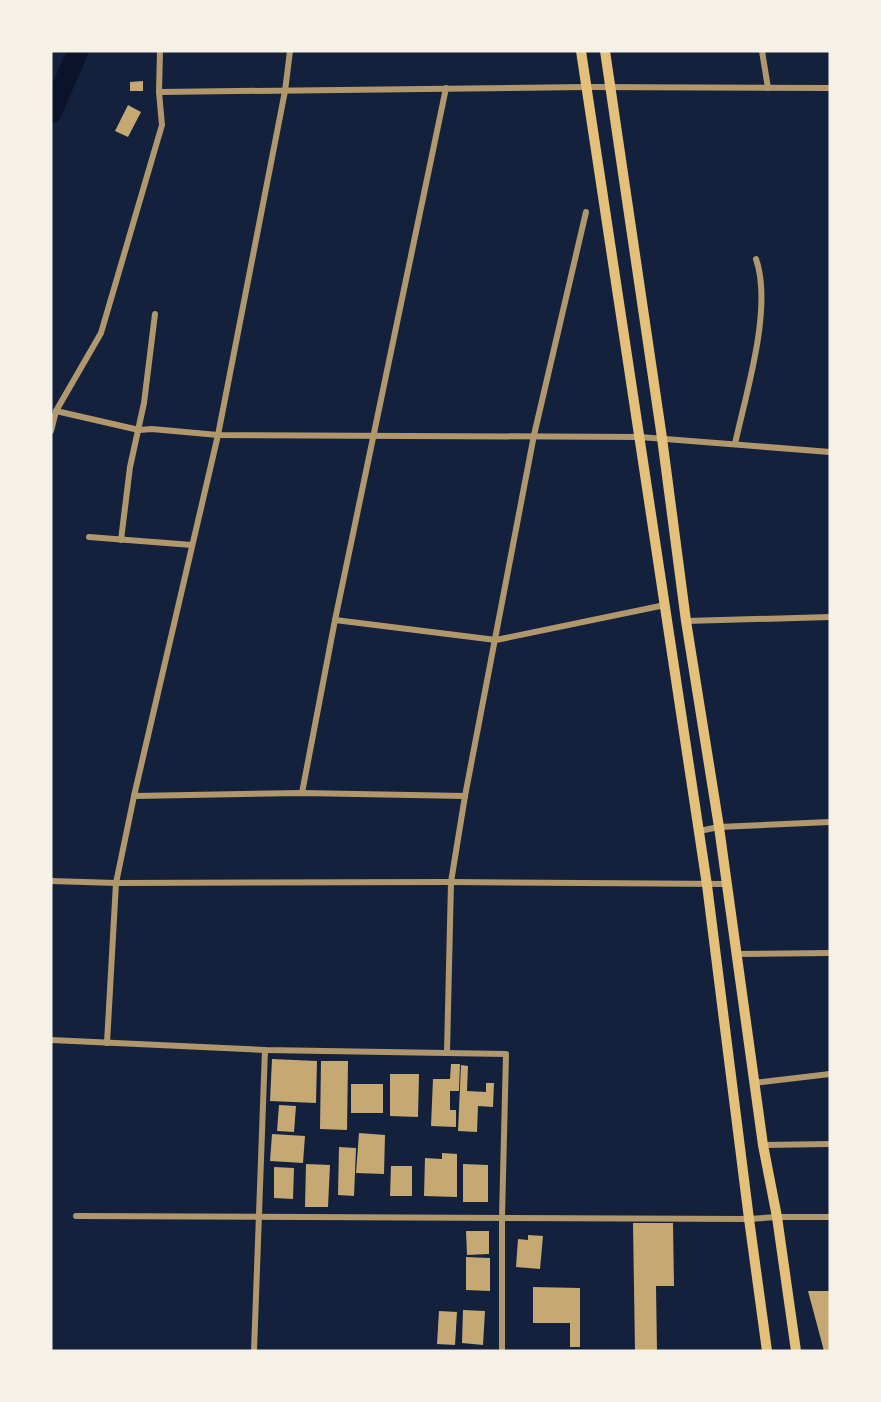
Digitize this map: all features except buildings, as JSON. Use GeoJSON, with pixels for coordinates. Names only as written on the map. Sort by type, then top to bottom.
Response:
{"type":"FeatureCollection","features":[{"type":"Feature","properties":{"kind":"main road"},"geometry":{"type":"LineString","coordinates":[[581,51],[699,831],[767,1351]]}},
{"type":"Feature","properties":{"kind":"main road"},"geometry":{"type":"LineString","coordinates":[[605,51],[662,438],[686,621],[719,827],[763,1145],[777,1217],[796,1351]]}},
{"type":"Feature","properties":{"kind":"street"},"geometry":{"type":"LineString","coordinates":[[51,431],[54,415],[101,333],[162,125],[159,92],[160,51]]}},
{"type":"Feature","properties":{"kind":"street"},"geometry":{"type":"LineString","coordinates":[[107,1043],[116,883],[218,435],[285,91],[290,51]]}},
{"type":"Feature","properties":{"kind":"street"},"geometry":{"type":"LineString","coordinates":[[762,51],[768,88]]}},
{"type":"Feature","properties":{"kind":"street"},"geometry":{"type":"LineString","coordinates":[[159,92],[586,87],[830,88]]}},
{"type":"Feature","properties":{"kind":"street"},"geometry":{"type":"LineString","coordinates":[[302,793],[335,620],[446,88]]}},
{"type":"Feature","properties":{"kind":"street"},"geometry":{"type":"LineString","coordinates":[[447,1052],[451,882],[465,796],[534,435],[586,212]]}},
{"type":"Feature","properties":{"kind":"street"},"geometry":{"type":"LineString","coordinates":[[735,444],[752,369],[761,311],[761,277],[756,259]]}},
{"type":"Feature","properties":{"kind":"street"},"geometry":{"type":"LineString","coordinates":[[121,540],[130,467],[139,430],[155,314]]}},
{"type":"Feature","properties":{"kind":"street"},"geometry":{"type":"LineString","coordinates":[[54,415],[139,430],[152,429],[218,435],[640,437],[830,452]]}},
{"type":"Feature","properties":{"kind":"street"},"geometry":{"type":"LineString","coordinates":[[89,537],[192,545]]}},
{"type":"Feature","properties":{"kind":"street"},"geometry":{"type":"LineString","coordinates":[[335,620],[496,640],[666,605]]}},
{"type":"Feature","properties":{"kind":"street"},"geometry":{"type":"LineString","coordinates":[[686,621],[830,617]]}},
{"type":"Feature","properties":{"kind":"street"},"geometry":{"type":"LineString","coordinates":[[134,796],[302,793],[465,796]]}},
{"type":"Feature","properties":{"kind":"street"},"geometry":{"type":"LineString","coordinates":[[699,831],[719,827],[830,822]]}},
{"type":"Feature","properties":{"kind":"street"},"geometry":{"type":"LineString","coordinates":[[51,881],[727,884]]}},
{"type":"Feature","properties":{"kind":"street"},"geometry":{"type":"LineString","coordinates":[[736,954],[830,953]]}},
{"type":"Feature","properties":{"kind":"street"},"geometry":{"type":"LineString","coordinates":[[51,1041],[265,1050],[506,1054],[502,1217],[502,1351]]}},
{"type":"Feature","properties":{"kind":"street"},"geometry":{"type":"LineString","coordinates":[[254,1351],[265,1050]]}},
{"type":"Feature","properties":{"kind":"street"},"geometry":{"type":"LineString","coordinates":[[754,1083],[830,1074]]}},
{"type":"Feature","properties":{"kind":"street"},"geometry":{"type":"LineString","coordinates":[[763,1145],[830,1144]]}},
{"type":"Feature","properties":{"kind":"street"},"geometry":{"type":"LineString","coordinates":[[76,1216],[749,1220],[777,1217],[830,1217]]}},
{"type":"Feature","properties":{"kind":"waterway"},"geometry":{"type":"LineString","coordinates":[[51,113],[78,51]]}}]}
